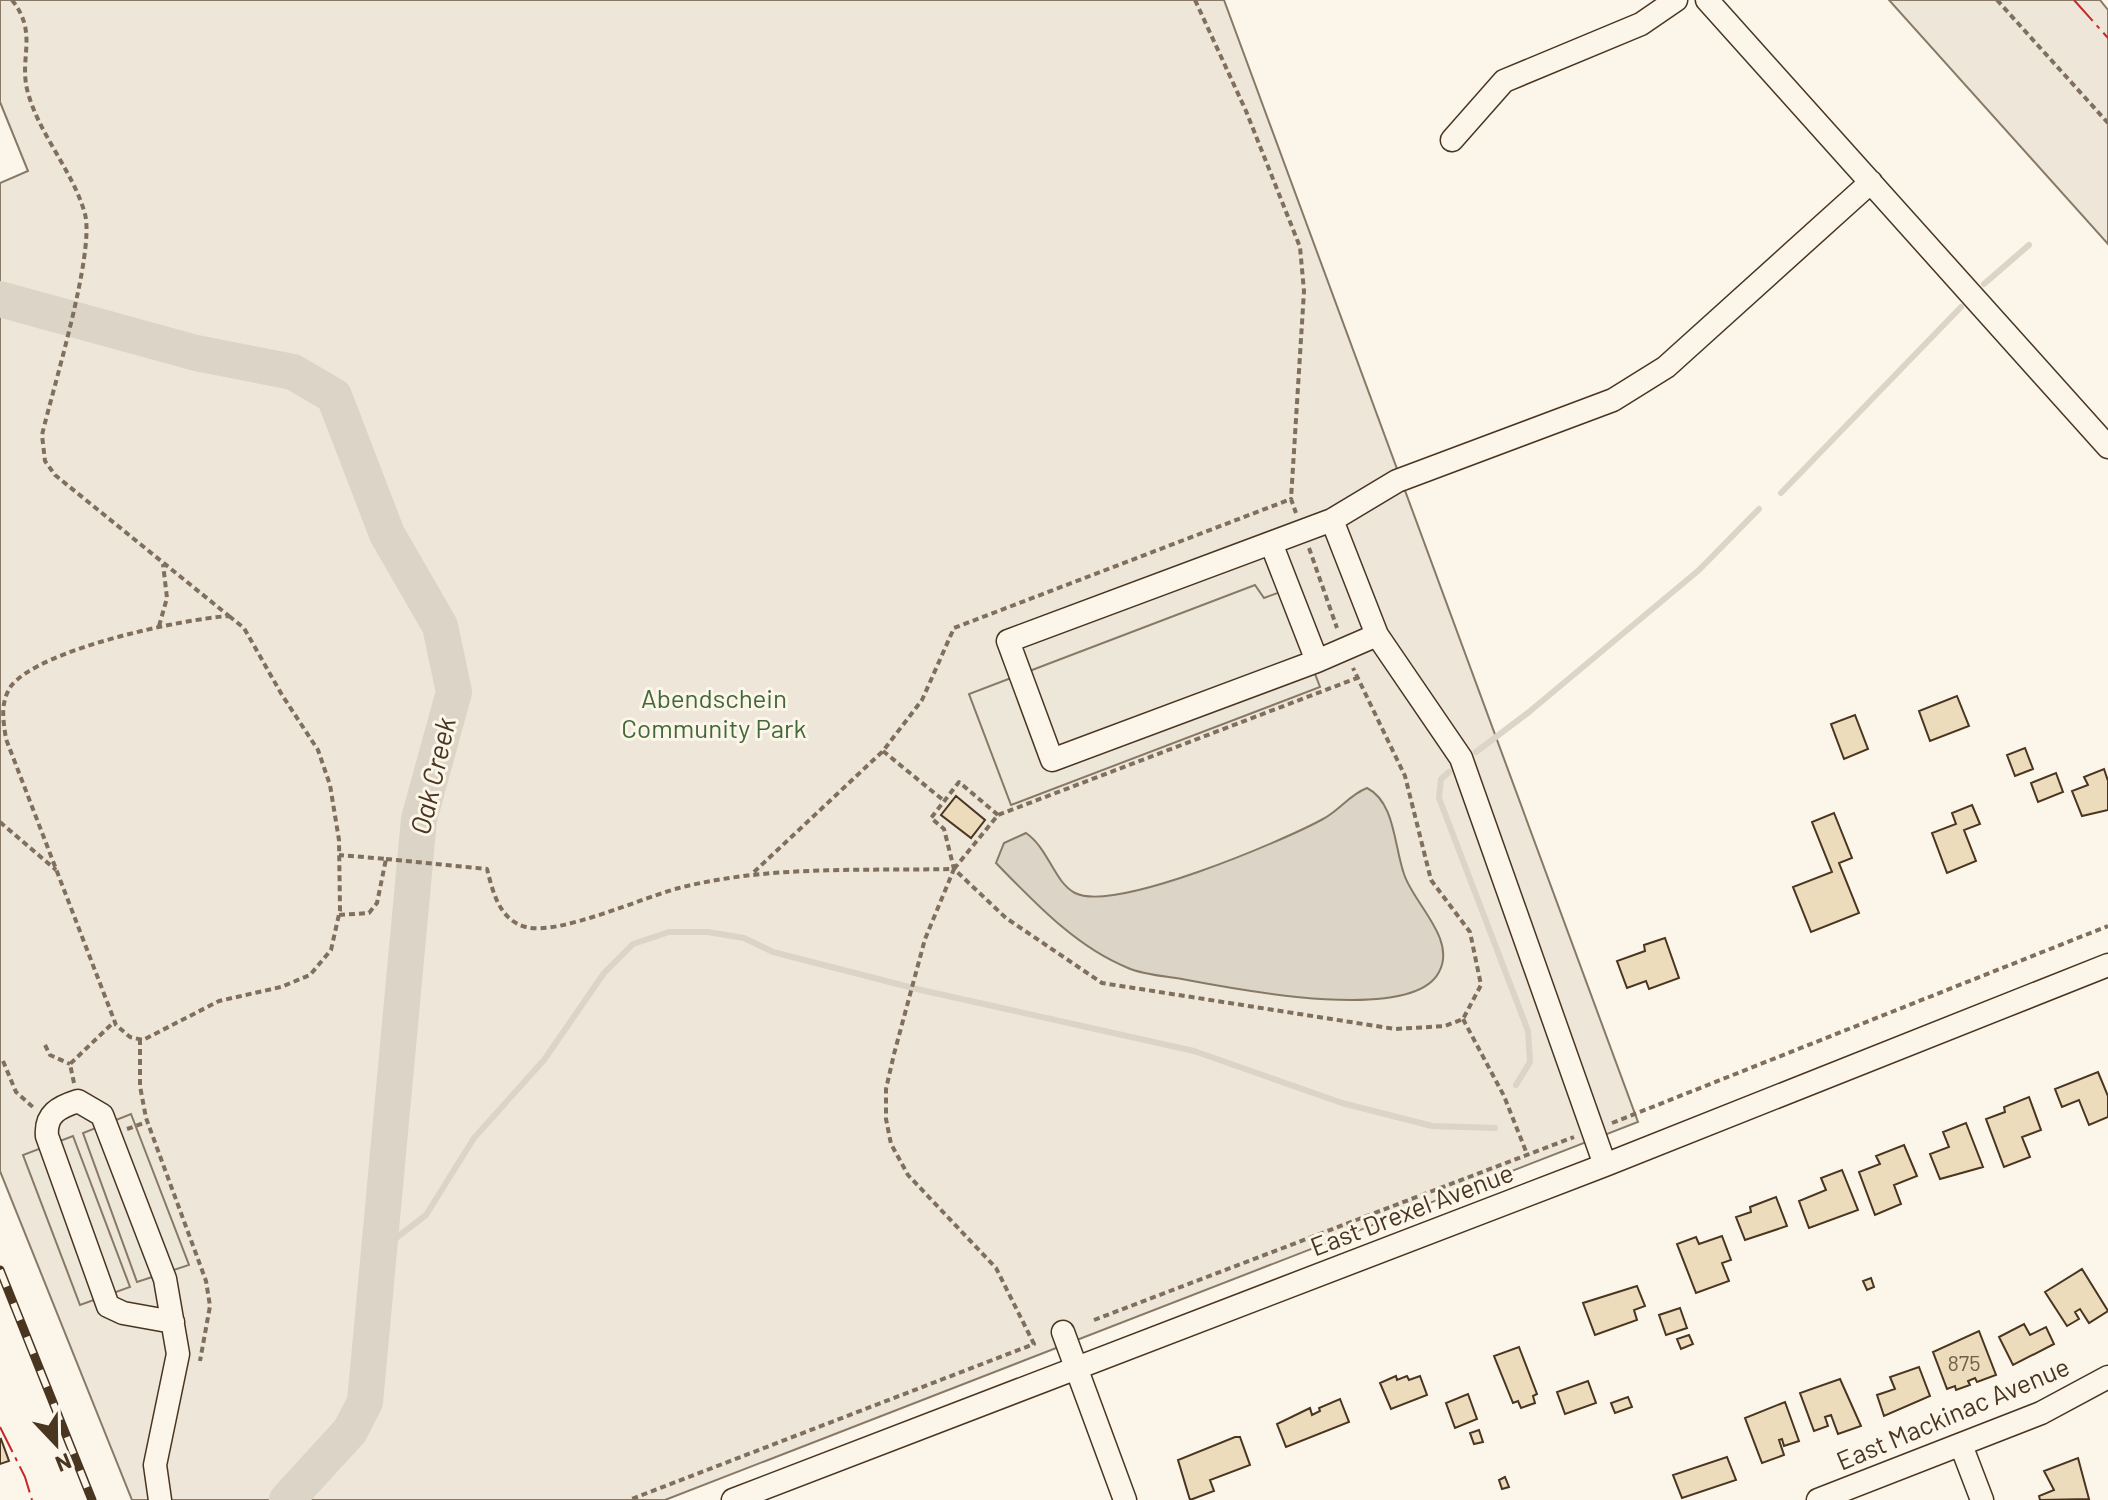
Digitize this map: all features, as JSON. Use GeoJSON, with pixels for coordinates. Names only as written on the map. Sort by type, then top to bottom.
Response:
{"type":"FeatureCollection","features":[{"type":"Feature","properties":{"kind":"street"},"geometry":{"type":"LineString","coordinates":[[1452,140],[1504,81],[1641,24],[1676,0]]}},
{"type":"Feature","properties":{"kind":"street"},"geometry":{"type":"LineString","coordinates":[[1707,0],[2108,447]]}},
{"type":"Feature","properties":{"kind":"street"},"geometry":{"type":"LineString","coordinates":[[1377,635],[1317,661],[1052,760],[1008,641],[1332,520],[1397,481],[1563,421],[1642,384],[1666,367],[1871,182]]}},
{"type":"Feature","properties":{"kind":"street"},"geometry":{"type":"LineString","coordinates":[[1332,520],[1377,635],[1461,758],[1605,1165]]}},
{"type":"Feature","properties":{"kind":"street"},"geometry":{"type":"LineString","coordinates":[[1271,543],[1317,661]]}},
{"type":"Feature","properties":{"kind":"street","name":"East Drexel Avenue"},"geometry":{"type":"LineString","coordinates":[[733,1500],[1605,1165],[2108,965]]}},
{"type":"Feature","properties":{"kind":"street"},"geometry":{"type":"LineString","coordinates":[[160,1500],[155,1465],[178,1354],[173,1322],[165,1279],[102,1115],[78,1101],[59,1107],[50,1116],[47,1136],[108,1306],[123,1313],[173,1322]]}},
{"type":"Feature","properties":{"kind":"street"},"geometry":{"type":"LineString","coordinates":[[1063,1332],[1125,1500]]}},
{"type":"Feature","properties":{"kind":"street","name":"East Mackinac Avenue"},"geometry":{"type":"LineString","coordinates":[[1818,1500],[2041,1413],[2108,1377]]}},
{"type":"Feature","properties":{"kind":"street"},"geometry":{"type":"LineString","coordinates":[[1961,1445],[1982,1500]]}},
{"type":"Feature","properties":{"kind":"path"},"geometry":{"type":"LineString","coordinates":[[12,0],[25,20],[28,36],[25,71],[30,101],[79,197],[86,218],[87,240],[42,435],[45,461],[55,475],[244,628],[318,750],[330,785],[339,855],[339,915],[331,950],[310,975],[281,987],[219,1001],[143,1040],[130,1037],[115,1021],[6,739],[0,707],[12,685],[33,669],[159,626],[190,618],[229,616]]}},
{"type":"Feature","properties":{"kind":"path"},"geometry":{"type":"LineString","coordinates":[[1195,0],[1246,111],[1300,247],[1304,291],[1298,434],[1291,499]]}},
{"type":"Feature","properties":{"kind":"path"},"geometry":{"type":"LineString","coordinates":[[1997,0],[2108,123]]}},
{"type":"Feature","properties":{"kind":"path"},"geometry":{"type":"LineString","coordinates":[[159,626],[167,598],[162,562]]}},
{"type":"Feature","properties":{"kind":"path"},"geometry":{"type":"LineString","coordinates":[[998,815],[959,782],[931,818],[944,829],[954,869],[1006,918],[1102,983],[1395,1029],[1445,1026],[1463,1019],[1481,985],[1470,932],[1431,880],[1405,776],[1348,659]]}},
{"type":"Feature","properties":{"kind":"path"},"geometry":{"type":"LineString","coordinates":[[629,1500],[1034,1344],[996,1268],[908,1175],[891,1144],[886,1119],[886,1089],[925,939],[954,869],[998,815],[1357,678]]}},
{"type":"Feature","properties":{"kind":"path"},"geometry":{"type":"LineString","coordinates":[[883,751],[944,800]]}},
{"type":"Feature","properties":{"kind":"path"},"geometry":{"type":"LineString","coordinates":[[0,822],[56,870]]}},
{"type":"Feature","properties":{"kind":"path"},"geometry":{"type":"LineString","coordinates":[[339,855],[487,869],[496,902],[507,917],[526,927],[552,927],[680,888],[753,873],[954,869]]}},
{"type":"Feature","properties":{"kind":"path"},"geometry":{"type":"LineString","coordinates":[[339,915],[369,913],[377,903],[386,859]]}},
{"type":"Feature","properties":{"kind":"path"},"geometry":{"type":"LineString","coordinates":[[1603,1126],[2108,926]]}},
{"type":"Feature","properties":{"kind":"path"},"geometry":{"type":"LineString","coordinates":[[1463,1019],[1504,1096],[1527,1155]]}},
{"type":"Feature","properties":{"kind":"path"},"geometry":{"type":"LineString","coordinates":[[70,1064],[115,1021]]}},
{"type":"Feature","properties":{"kind":"path"},"geometry":{"type":"LineString","coordinates":[[45,1045],[50,1055],[70,1064]]}},
{"type":"Feature","properties":{"kind":"path"},"geometry":{"type":"LineString","coordinates":[[3,1061],[16,1092],[40,1113],[50,1116]]}},
{"type":"Feature","properties":{"kind":"path"},"geometry":{"type":"LineString","coordinates":[[70,1064],[78,1101]]}},
{"type":"Feature","properties":{"kind":"path"},"geometry":{"type":"LineString","coordinates":[[1094,1320],[1583,1134]]}},
{"type":"Feature","properties":{"kind":"green space","name":"Abendschein Community Park"},"geometry":{"type":"Polygon","coordinates":[[[0,0],[1224,0],[1638,1122],[665,1500],[132,1500],[0,1171],[0,183],[28,171],[0,102],[0,0]]]}},
{"type":"Feature","properties":{"kind":"green space"},"geometry":{"type":"Polygon","coordinates":[[[1889,0],[2100,0],[2108,10],[2108,244],[1889,0]]]}},
{"type":"Feature","properties":{"kind":"shaded area"},"geometry":{"type":"Polygon","coordinates":[[[1255,585],[1264,598],[1283,591],[1320,687],[1011,805],[969,694],[1255,585]]]}},
{"type":"Feature","properties":{"kind":"shaded area"},"geometry":{"type":"Polygon","coordinates":[[[1367,788],[1383,803],[1404,874],[1432,922],[1442,947],[1443,960],[1439,972],[1422,988],[1394,997],[1358,1000],[1277,995],[1134,970],[1109,959],[1074,936],[996,863],[1004,843],[1026,833],[1062,881],[1075,893],[1095,896],[1125,893],[1199,872],[1273,843],[1323,819],[1367,788]]]}},
{"type":"Feature","properties":{"kind":"shaded area"},"geometry":{"type":"Polygon","coordinates":[[[131,1114],[189,1265],[137,1282],[83,1133],[131,1114]]]}},
{"type":"Feature","properties":{"kind":"shaded area"},"geometry":{"type":"Polygon","coordinates":[[[73,1136],[130,1287],[80,1305],[23,1155],[73,1136]]]}},
{"type":"Feature","properties":{"kind":"building"},"geometry":{"type":"Polygon","coordinates":[[[1957,696],[1969,726],[1930,741],[1919,711],[1957,696]]]}},
{"type":"Feature","properties":{"kind":"building"},"geometry":{"type":"Polygon","coordinates":[[[1855,715],[1868,749],[1844,759],[1831,724],[1855,715]]]}},
{"type":"Feature","properties":{"kind":"building"},"geometry":{"type":"Polygon","coordinates":[[[2025,748],[2033,769],[2015,776],[2007,755],[2025,748]]]}},
{"type":"Feature","properties":{"kind":"building"},"geometry":{"type":"Polygon","coordinates":[[[2104,769],[2108,781],[2108,810],[2082,816],[2072,791],[2088,785],[2084,777],[2104,769]]]}},
{"type":"Feature","properties":{"kind":"building"},"geometry":{"type":"Polygon","coordinates":[[[2056,773],[2063,792],[2038,802],[2031,783],[2056,773]]]}},
{"type":"Feature","properties":{"kind":"building"},"geometry":{"type":"Polygon","coordinates":[[[956,796],[985,820],[971,838],[941,815],[956,796]]]}},
{"type":"Feature","properties":{"kind":"building"},"geometry":{"type":"Polygon","coordinates":[[[1972,805],[1980,824],[1964,830],[1976,861],[1947,873],[1932,833],[1956,824],[1952,813],[1972,805]]]}},
{"type":"Feature","properties":{"kind":"building"},"geometry":{"type":"Polygon","coordinates":[[[1834,813],[1852,858],[1839,863],[1859,913],[1811,932],[1793,887],[1832,872],[1812,822],[1834,813]]]}},
{"type":"Feature","properties":{"kind":"building"},"geometry":{"type":"Polygon","coordinates":[[[1665,938],[1679,978],[1649,989],[1646,981],[1627,988],[1617,961],[1645,951],[1644,945],[1665,938]]]}},
{"type":"Feature","properties":{"kind":"building"},"geometry":{"type":"Polygon","coordinates":[[[2098,1072],[2108,1096],[2108,1117],[2089,1125],[2079,1100],[2062,1107],[2055,1089],[2098,1072]]]}},
{"type":"Feature","properties":{"kind":"building"},"geometry":{"type":"Polygon","coordinates":[[[2029,1097],[2041,1130],[2022,1137],[2030,1157],[2004,1167],[1986,1119],[2005,1112],[2004,1107],[2029,1097]]]}},
{"type":"Feature","properties":{"kind":"building"},"geometry":{"type":"Polygon","coordinates":[[[1966,1123],[1983,1167],[1940,1179],[1930,1154],[1949,1147],[1943,1132],[1966,1123]]]}},
{"type":"Feature","properties":{"kind":"building"},"geometry":{"type":"Polygon","coordinates":[[[1904,1145],[1917,1176],[1894,1185],[1901,1204],[1875,1215],[1859,1172],[1880,1164],[1876,1156],[1904,1145]]]}},
{"type":"Feature","properties":{"kind":"building"},"geometry":{"type":"Polygon","coordinates":[[[1842,1170],[1858,1210],[1809,1228],[1799,1201],[1826,1190],[1821,1178],[1842,1170]]]}},
{"type":"Feature","properties":{"kind":"building"},"geometry":{"type":"Polygon","coordinates":[[[1776,1197],[1787,1226],[1745,1240],[1736,1217],[1751,1212],[1750,1207],[1776,1197]]]}},
{"type":"Feature","properties":{"kind":"building"},"geometry":{"type":"Polygon","coordinates":[[[1722,1236],[1731,1260],[1722,1263],[1729,1281],[1696,1293],[1677,1244],[1696,1237],[1699,1244],[1722,1236]]]}},
{"type":"Feature","properties":{"kind":"building"},"geometry":{"type":"Polygon","coordinates":[[[2082,1269],[2108,1311],[2089,1323],[2080,1309],[2075,1312],[2079,1319],[2067,1326],[2045,1292],[2082,1269]]]}},
{"type":"Feature","properties":{"kind":"building"},"geometry":{"type":"Polygon","coordinates":[[[1871,1278],[1874,1287],[1867,1290],[1863,1281],[1871,1278]]]}},
{"type":"Feature","properties":{"kind":"building"},"geometry":{"type":"Polygon","coordinates":[[[1637,1286],[1645,1306],[1634,1310],[1637,1320],[1595,1335],[1583,1303],[1637,1286]]]}},
{"type":"Feature","properties":{"kind":"building"},"geometry":{"type":"Polygon","coordinates":[[[1680,1308],[1687,1328],[1666,1335],[1659,1315],[1680,1308]]]}},
{"type":"Feature","properties":{"kind":"building"},"geometry":{"type":"Polygon","coordinates":[[[2024,1324],[2030,1335],[2046,1327],[2054,1344],[2013,1365],[1999,1337],[2024,1324]]]}},
{"type":"Feature","properties":{"kind":"building"},"geometry":{"type":"Polygon","coordinates":[[[1979,1331],[1996,1375],[1977,1382],[1975,1378],[1968,1381],[1970,1385],[1956,1390],[1955,1386],[1947,1389],[1933,1352],[1979,1331]]]}},
{"type":"Feature","properties":{"kind":"building"},"geometry":{"type":"Polygon","coordinates":[[[1689,1335],[1693,1344],[1681,1349],[1677,1339],[1689,1335]]]}},
{"type":"Feature","properties":{"kind":"building"},"geometry":{"type":"Polygon","coordinates":[[[1519,1347],[1537,1394],[1533,1396],[1535,1403],[1521,1408],[1518,1401],[1513,1403],[1494,1356],[1519,1347]]]}},
{"type":"Feature","properties":{"kind":"building"},"geometry":{"type":"Polygon","coordinates":[[[1919,1367],[1930,1396],[1884,1416],[1877,1395],[1895,1389],[1890,1377],[1919,1367]]]}},
{"type":"Feature","properties":{"kind":"building"},"geometry":{"type":"Polygon","coordinates":[[[1396,1376],[1397,1380],[1407,1376],[1409,1380],[1420,1376],[1427,1395],[1391,1409],[1380,1383],[1396,1376]]]}},
{"type":"Feature","properties":{"kind":"building"},"geometry":{"type":"Polygon","coordinates":[[[1840,1379],[1861,1426],[1838,1434],[1831,1415],[1825,1417],[1828,1426],[1814,1431],[1800,1393],[1840,1379]]]}},
{"type":"Feature","properties":{"kind":"building"},"geometry":{"type":"Polygon","coordinates":[[[1588,1381],[1596,1403],[1565,1414],[1557,1392],[1588,1381]]]}},
{"type":"Feature","properties":{"kind":"building"},"geometry":{"type":"Polygon","coordinates":[[[1468,1394],[1477,1419],[1455,1428],[1446,1403],[1468,1394]]]}},
{"type":"Feature","properties":{"kind":"building"},"geometry":{"type":"Polygon","coordinates":[[[1628,1397],[1632,1407],[1615,1413],[1611,1403],[1628,1397]]]}},
{"type":"Feature","properties":{"kind":"building"},"geometry":{"type":"Polygon","coordinates":[[[1340,1399],[1349,1422],[1286,1447],[1277,1424],[1310,1408],[1312,1415],[1320,1411],[1319,1408],[1340,1399]]]}},
{"type":"Feature","properties":{"kind":"building"},"geometry":{"type":"Polygon","coordinates":[[[1785,1402],[1799,1441],[1784,1446],[1782,1439],[1779,1440],[1784,1455],[1762,1463],[1745,1418],[1785,1402]]]}},
{"type":"Feature","properties":{"kind":"building"},"geometry":{"type":"Polygon","coordinates":[[[1479,1430],[1483,1442],[1474,1444],[1470,1433],[1479,1430]]]}},
{"type":"Feature","properties":{"kind":"building"},"geometry":{"type":"Polygon","coordinates":[[[1240,1437],[1250,1465],[1210,1480],[1214,1491],[1190,1500],[1178,1460],[1240,1437]]]}},
{"type":"Feature","properties":{"kind":"building"},"geometry":{"type":"Polygon","coordinates":[[[0,1440],[9,1461],[0,1464],[0,1440]]]}},
{"type":"Feature","properties":{"kind":"building"},"geometry":{"type":"Polygon","coordinates":[[[1727,1457],[1736,1480],[1682,1498],[1673,1475],[1727,1457]]]}},
{"type":"Feature","properties":{"kind":"building"},"geometry":{"type":"Polygon","coordinates":[[[2078,1458],[2089,1499],[2040,1500],[2039,1496],[2054,1490],[2044,1471],[2078,1458]]]}},
{"type":"Feature","properties":{"kind":"building"},"geometry":{"type":"Polygon","coordinates":[[[1505,1477],[1509,1487],[1502,1489],[1499,1480],[1505,1477]]]}},
{"type":"Feature","properties":{"kind":"waterway"},"geometry":{"type":"LineString","coordinates":[[1984,284],[2029,245]]}},
{"type":"Feature","properties":{"kind":"waterway","name":"Oak Creek"},"geometry":{"type":"LineString","coordinates":[[0,299],[196,353],[293,372],[334,396],[387,534],[440,626],[454,692],[419,819],[365,1402],[350,1431],[287,1500]]}},
{"type":"Feature","properties":{"kind":"waterway"},"geometry":{"type":"LineString","coordinates":[[1781,493],[1961,307]]}},
{"type":"Feature","properties":{"kind":"waterway"},"geometry":{"type":"LineString","coordinates":[[1476,752],[1529,712],[1699,570],[1759,509]]}},
{"type":"Feature","properties":{"kind":"waterway"},"geometry":{"type":"LineString","coordinates":[[1449,772],[1441,779],[1439,798],[1528,1031],[1530,1062],[1516,1085]]}},
{"type":"Feature","properties":{"kind":"waterway"},"geometry":{"type":"LineString","coordinates":[[379,1251],[426,1215],[474,1138],[544,1060],[604,973],[633,944],[669,932],[708,932],[744,938],[773,952],[921,990],[1194,1051],[1342,1103],[1432,1126],[1495,1128]]}},
{"type":"Feature","properties":{"kind":"railway"},"geometry":{"type":"LineString","coordinates":[[0,1270],[92,1500]]}},
{"type":"Feature","properties":{"kind":"power"},"geometry":{"type":"LineString","coordinates":[[2074,0],[2108,38]]}},
{"type":"Feature","properties":{"kind":"power"},"geometry":{"type":"LineString","coordinates":[[0,1427],[25,1477],[32,1500]]}}]}
